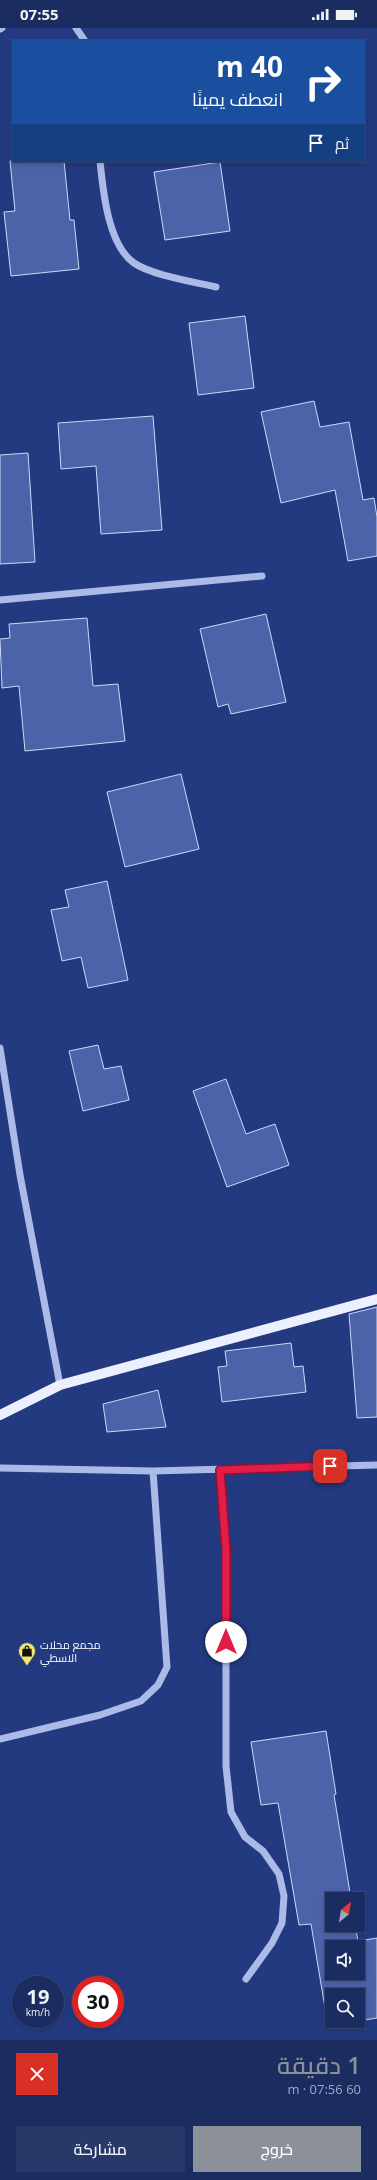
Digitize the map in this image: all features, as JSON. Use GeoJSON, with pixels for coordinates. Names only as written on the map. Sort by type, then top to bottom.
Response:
{"type":"FeatureCollection","features":[{"type":"Feature","properties":{"kind":"main road"},"geometry":{"type":"LineString","coordinates":[[0,1415],[60,1385],[377,1299]]}},
{"type":"Feature","properties":{"kind":"street"},"geometry":{"type":"LineString","coordinates":[[76,28],[84,40]]}},
{"type":"Feature","properties":{"kind":"street"},"geometry":{"type":"LineString","coordinates":[[100,162],[103,188],[114,234],[124,254],[134,263],[146,270],[216,287]]}},
{"type":"Feature","properties":{"kind":"street"},"geometry":{"type":"LineString","coordinates":[[0,600],[262,576]]}},
{"type":"Feature","properties":{"kind":"street"},"geometry":{"type":"LineString","coordinates":[[0,1048],[20,1175],[60,1385]]}},
{"type":"Feature","properties":{"kind":"street"},"geometry":{"type":"LineString","coordinates":[[0,1468],[152,1471],[377,1465]]}},
{"type":"Feature","properties":{"kind":"street"},"geometry":{"type":"LineString","coordinates":[[220,1470],[226,1549],[226,1766],[231,1812],[245,1837],[263,1851],[279,1874],[284,1896],[282,1923],[272,1943],[246,1979]]}},
{"type":"Feature","properties":{"kind":"street"},"geometry":{"type":"LineString","coordinates":[[0,1739],[100,1715],[142,1701],[151,1694],[163,1677],[167,1667],[152,1471]]}},
{"type":"Feature","properties":{"kind":"building"},"geometry":{"type":"Polygon","coordinates":[[[10,161],[64,162],[70,220],[74,220],[79,269],[11,276],[4,212],[15,211],[10,161]]]}},
{"type":"Feature","properties":{"kind":"building"},"geometry":{"type":"Polygon","coordinates":[[[220,162],[230,231],[165,240],[154,172],[220,162]]]}},
{"type":"Feature","properties":{"kind":"building"},"geometry":{"type":"Polygon","coordinates":[[[245,316],[254,388],[198,395],[189,323],[245,316]]]}},
{"type":"Feature","properties":{"kind":"building"},"geometry":{"type":"Polygon","coordinates":[[[314,401],[320,427],[349,422],[363,500],[374,498],[377,517],[377,556],[348,561],[335,490],[281,503],[261,412],[314,401]]]}},
{"type":"Feature","properties":{"kind":"building"},"geometry":{"type":"Polygon","coordinates":[[[153,416],[162,530],[101,534],[96,466],[61,469],[58,423],[153,416]]]}},
{"type":"Feature","properties":{"kind":"building"},"geometry":{"type":"Polygon","coordinates":[[[28,453],[35,562],[0,564],[0,455],[28,453]]]}},
{"type":"Feature","properties":{"kind":"building"},"geometry":{"type":"Polygon","coordinates":[[[266,614],[286,702],[231,714],[228,704],[218,707],[200,629],[266,614]]]}},
{"type":"Feature","properties":{"kind":"building"},"geometry":{"type":"Polygon","coordinates":[[[87,618],[93,686],[118,684],[125,741],[25,751],[19,686],[2,688],[0,639],[10,638],[9,624],[87,618]]]}},
{"type":"Feature","properties":{"kind":"building"},"geometry":{"type":"Polygon","coordinates":[[[181,774],[199,849],[125,867],[107,792],[181,774]]]}},
{"type":"Feature","properties":{"kind":"building"},"geometry":{"type":"Polygon","coordinates":[[[107,881],[128,980],[88,988],[81,957],[62,961],[51,910],[69,907],[65,890],[107,881]]]}},
{"type":"Feature","properties":{"kind":"building"},"geometry":{"type":"Polygon","coordinates":[[[98,1045],[104,1069],[121,1066],[129,1100],[83,1111],[69,1051],[98,1045]]]}},
{"type":"Feature","properties":{"kind":"building"},"geometry":{"type":"Polygon","coordinates":[[[226,1079],[246,1134],[275,1124],[289,1165],[227,1187],[193,1091],[226,1079]]]}},
{"type":"Feature","properties":{"kind":"building"},"geometry":{"type":"Polygon","coordinates":[[[377,1307],[377,1417],[357,1418],[349,1314],[377,1307]]]}},
{"type":"Feature","properties":{"kind":"building"},"geometry":{"type":"Polygon","coordinates":[[[291,1343],[294,1367],[303,1366],[306,1392],[222,1402],[218,1367],[227,1366],[225,1351],[291,1343]]]}},
{"type":"Feature","properties":{"kind":"building"},"geometry":{"type":"Polygon","coordinates":[[[158,1390],[166,1427],[107,1432],[103,1404],[158,1390]]]}},
{"type":"Feature","properties":{"kind":"building"},"geometry":{"type":"Polygon","coordinates":[[[326,1731],[336,1794],[334,1795],[350,1892],[325,1892],[325,1932],[356,1932],[358,1940],[325,1940],[325,1980],[365,1980],[364,1940],[377,1938],[377,2018],[365,2020],[365,1988],[325,1988],[325,2008],[311,1924],[299,1925],[278,1803],[261,1805],[251,1742],[326,1731]]]}},
{"type":"Feature","properties":{"kind":"place","name":"مجمع محلات الاسطي"},"geometry":{"type":"Point","coordinates":[27,1666]}},
{"type":"Feature","properties":{"kind":"route"},"geometry":{"type":"LineString","coordinates":[[226,1642],[226,1549],[220,1470],[330,1466]]}}]}
